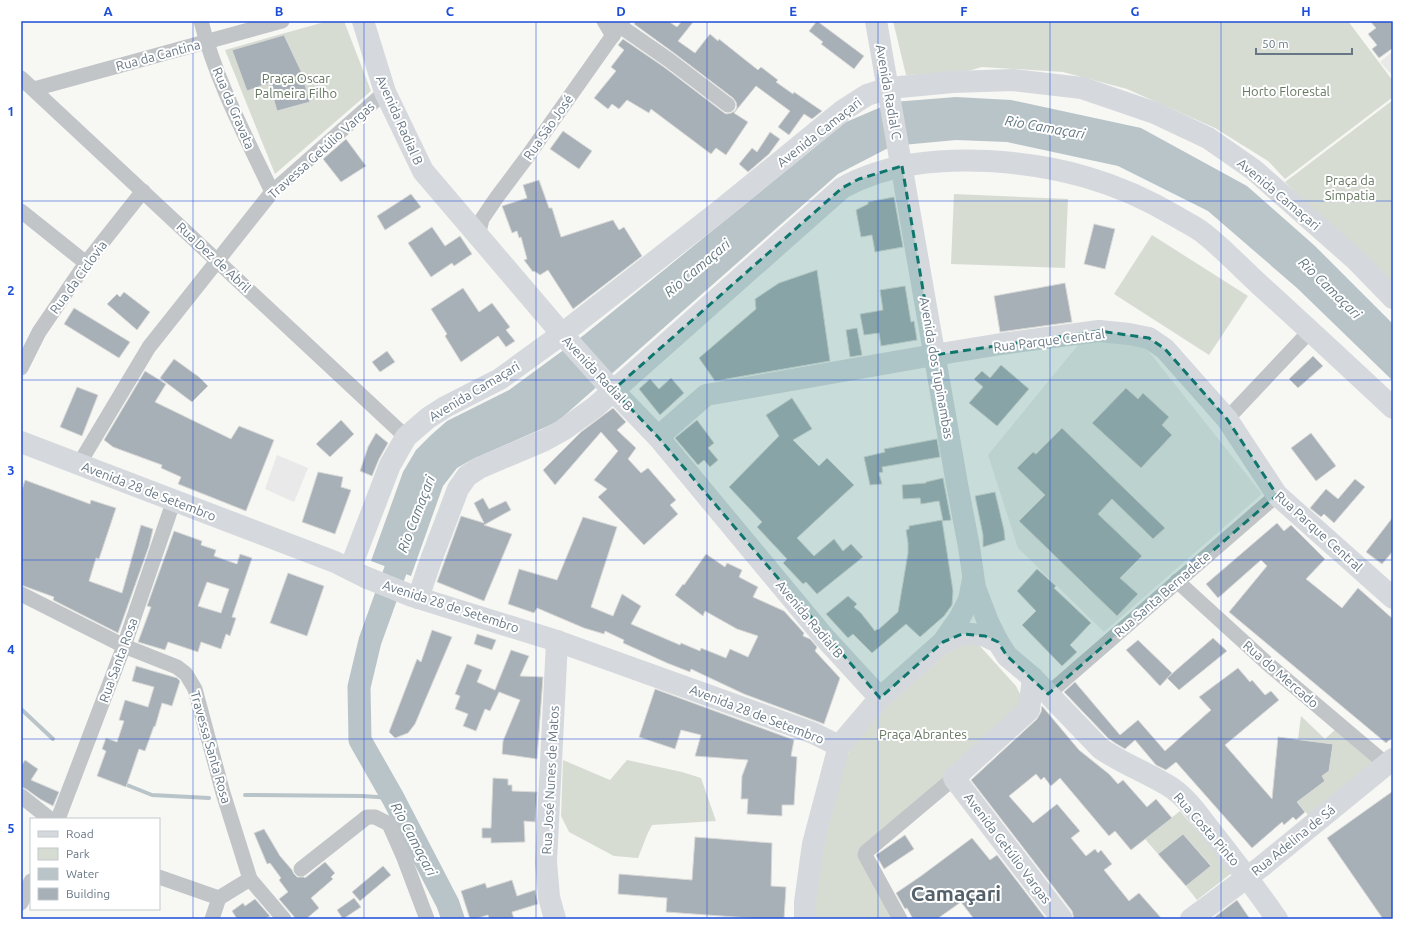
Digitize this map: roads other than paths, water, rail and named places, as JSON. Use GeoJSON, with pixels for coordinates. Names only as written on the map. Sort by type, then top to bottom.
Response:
{"type":"FeatureCollection","features":[{"type":"Feature","properties":{"kind":"street","name":"Rua da Gravata"},"geometry":{"type":"LineString","coordinates":[[202,21],[207,42],[230,103],[272,192]]}},
{"type":"Feature","properties":{"kind":"street","name":"Rua da Cantina"},"geometry":{"type":"LineString","coordinates":[[34,89],[282,21]]}},
{"type":"Feature","properties":{"kind":"street","name":"Avenida Radial B"},"geometry":{"type":"LineString","coordinates":[[363,21],[385,92],[423,171],[564,337],[658,437],[824,636],[880,698]]}},
{"type":"Feature","properties":{"kind":"street"},"geometry":{"type":"LineString","coordinates":[[604,21],[619,28],[669,60],[728,105]]}},
{"type":"Feature","properties":{"kind":"street","name":"Avenida Radial C"},"geometry":{"type":"LineString","coordinates":[[876,21],[901,159]]}},
{"type":"Feature","properties":{"kind":"street","name":"Rua São José"},"geometry":{"type":"LineString","coordinates":[[478,236],[482,219],[619,28]]}},
{"type":"Feature","properties":{"kind":"street","name":"Rua Dez de Abril"},"geometry":{"type":"LineString","coordinates":[[21,78],[406,438]]}},
{"type":"Feature","properties":{"kind":"street","name":"Avenida Camaçari"},"geometry":{"type":"LineString","coordinates":[[357,573],[390,465],[406,438],[445,406],[500,378],[564,337],[842,111],[867,95],[890,94],[940,83],[1013,80],[1082,88],[1155,113],[1208,138],[1254,170],[1356,260],[1393,298]]}},
{"type":"Feature","properties":{"kind":"street","name":"Travessa Getúlio Vargas"},"geometry":{"type":"LineString","coordinates":[[79,464],[149,347],[272,192],[385,92]]}},
{"type":"Feature","properties":{"kind":"street"},"geometry":{"type":"LineString","coordinates":[[412,596],[431,560],[458,490],[467,476],[479,468],[545,440],[563,430],[595,407],[610,387],[842,188],[901,159],[929,162],[958,160],[1009,162],[1054,168],[1101,180],[1154,203],[1201,232],[1311,330],[1393,408]]}},
{"type":"Feature","properties":{"kind":"street","name":"Avenida dos Tupinambas"},"geometry":{"type":"LineString","coordinates":[[901,159],[975,588],[988,622],[998,642]]}},
{"type":"Feature","properties":{"kind":"street","name":"Rua da Ciclovia"},"geometry":{"type":"LineString","coordinates":[[21,368],[39,332],[86,264],[143,191]]}},
{"type":"Feature","properties":{"kind":"street"},"geometry":{"type":"LineString","coordinates":[[21,211],[86,264]]}},
{"type":"Feature","properties":{"kind":"street"},"geometry":{"type":"LineString","coordinates":[[1227,419],[1311,330]]}},
{"type":"Feature","properties":{"kind":"street","name":"Rua Parque Central"},"geometry":{"type":"LineString","coordinates":[[658,437],[706,395],[934,355],[1099,331],[1149,338],[1165,349],[1227,419],[1277,495],[1393,598]]}},
{"type":"Feature","properties":{"kind":"street","name":"Avenida 28 de Setembro"},"geometry":{"type":"LineString","coordinates":[[21,442],[174,500],[412,596],[557,641],[813,733],[839,746]]}},
{"type":"Feature","properties":{"kind":"street","name":"Rua Santa Bernadete"},"geometry":{"type":"LineString","coordinates":[[1048,694],[1277,495]]}},
{"type":"Feature","properties":{"kind":"street","name":"Rua Santa Rosa"},"geometry":{"type":"LineString","coordinates":[[58,818],[124,646],[174,500]]}},
{"type":"Feature","properties":{"kind":"street","name":"Avenida dos Tupinambas"},"geometry":{"type":"LineString","coordinates":[[943,642],[959,619],[969,600],[973,573]]}},
{"type":"Feature","properties":{"kind":"street","name":"Rua do Mercado"},"geometry":{"type":"LineString","coordinates":[[1177,581],[1268,664],[1389,761]]}},
{"type":"Feature","properties":{"kind":"street","name":"Travessa Santa Rosa"},"geometry":{"type":"LineString","coordinates":[[21,594],[124,646],[177,667],[186,674],[195,689],[223,793],[250,879],[284,919]]}},
{"type":"Feature","properties":{"kind":"street"},"geometry":{"type":"LineString","coordinates":[[805,919],[805,902],[813,844],[839,746],[880,698],[943,642],[962,634],[985,636],[998,642],[1008,656],[1033,678],[1028,710],[954,778],[866,852],[865,855],[900,919]]}},
{"type":"Feature","properties":{"kind":"street","name":"Rua José Nunes de Matos"},"geometry":{"type":"LineString","coordinates":[[555,919],[549,897],[546,862],[557,641]]}},
{"type":"Feature","properties":{"kind":"street","name":"Rua Costa Pinto"},"geometry":{"type":"LineString","coordinates":[[1033,678],[1100,748],[1111,756],[1155,778],[1186,800],[1248,877],[1277,919]]}},
{"type":"Feature","properties":{"kind":"street","name":"Rua Adelina de Sá"},"geometry":{"type":"LineString","coordinates":[[1191,919],[1248,877],[1389,761]]}},
{"type":"Feature","properties":{"kind":"street","name":"Avenida Getúlio Vargas"},"geometry":{"type":"LineString","coordinates":[[954,778],[1062,919]]}},
{"type":"Feature","properties":{"kind":"street"},"geometry":{"type":"LineString","coordinates":[[21,796],[49,818]]}},
{"type":"Feature","properties":{"kind":"street"},"geometry":{"type":"LineString","coordinates":[[301,869],[367,817],[375,817],[389,824],[404,858],[427,919]]}},
{"type":"Feature","properties":{"kind":"street"},"geometry":{"type":"LineString","coordinates":[[160,877],[219,898]]}},
{"type":"Feature","properties":{"kind":"street"},"geometry":{"type":"LineString","coordinates":[[212,919],[219,898],[250,879]]}},
{"type":"Feature","properties":{"kind":"street"},"geometry":{"type":"LineString","coordinates":[[21,903],[30,883]]}},
{"type":"Feature","properties":{"kind":"water"},"geometry":{"type":"Polygon","coordinates":[[[956,97],[1011,100],[1141,128],[1247,186],[1315,246],[1393,324],[1393,381],[1297,288],[1208,211],[1118,166],[1007,142],[956,140],[892,146],[838,174],[557,422],[471,460],[457,468],[443,486],[411,576],[371,561],[403,472],[416,450],[447,421],[509,390],[584,335],[846,122],[893,102],[956,97]]]}},
{"type":"Feature","properties":{"kind":"waterway","name":"Rio Camaçari"},"geometry":{"type":"LineString","coordinates":[[406,541],[370,641],[359,687],[360,740],[393,798],[448,904],[453,919]]}},
{"type":"Feature","properties":{"kind":"waterway"},"geometry":{"type":"LineString","coordinates":[[21,709],[53,739]]}},
{"type":"Feature","properties":{"kind":"waterway"},"geometry":{"type":"LineString","coordinates":[[122,783],[152,795],[209,798]]}},
{"type":"Feature","properties":{"kind":"waterway"},"geometry":{"type":"LineString","coordinates":[[245,795],[362,796],[393,798]]}},
{"type":"Feature","properties":{"kind":"district","name":"Camaçari"},"geometry":{"type":"Point","coordinates":[956,893]}},
{"type":"Feature","properties":{"kind":"park label","name":"Praça Oscar Palmeira Filho"},"geometry":{"type":"Point","coordinates":[296,86]}},
{"type":"Feature","properties":{"kind":"park label","name":"Horto Florestal"},"geometry":{"type":"Point","coordinates":[1286,91]}},
{"type":"Feature","properties":{"kind":"park label","name":"Praça da Simpatia"},"geometry":{"type":"Point","coordinates":[1350,188]}},
{"type":"Feature","properties":{"kind":"park label","name":"Praça Abrantes"},"geometry":{"type":"Point","coordinates":[923,734]}}]}
